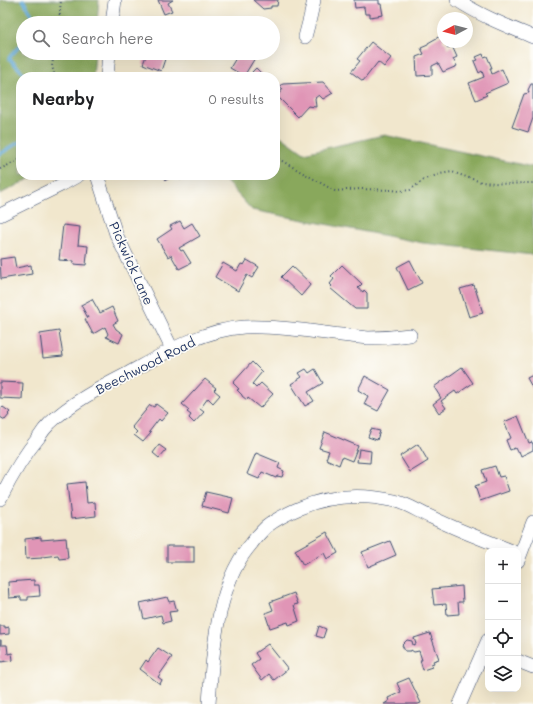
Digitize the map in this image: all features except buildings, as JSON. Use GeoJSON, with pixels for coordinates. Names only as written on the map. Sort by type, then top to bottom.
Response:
{"type":"FeatureCollection","features":[{"type":"Feature","properties":{"kind":"street"},"geometry":{"type":"LineString","coordinates":[[113,16],[114,0]]}},
{"type":"Feature","properties":{"kind":"street"},"geometry":{"type":"LineString","coordinates":[[305,37],[314,0]]}},
{"type":"Feature","properties":{"kind":"street"},"geometry":{"type":"LineString","coordinates":[[457,0],[484,16],[533,37]]}},
{"type":"Feature","properties":{"kind":"street"},"geometry":{"type":"LineString","coordinates":[[107,72],[108,60]]}},
{"type":"Feature","properties":{"kind":"street"},"geometry":{"type":"LineString","coordinates":[[0,215],[70,180]]}},
{"type":"Feature","properties":{"kind":"street","name":"Pickwick Lane"},"geometry":{"type":"LineString","coordinates":[[99,180],[116,234],[172,349]]}},
{"type":"Feature","properties":{"kind":"street","name":"Beechwood Road"},"geometry":{"type":"LineString","coordinates":[[0,499],[11,477],[29,449],[49,424],[60,414],[87,395],[172,349],[190,341],[212,333],[243,327],[269,327],[366,338],[386,338],[410,335]]}},
{"type":"Feature","properties":{"kind":"street"},"geometry":{"type":"LineString","coordinates":[[209,704],[215,642],[221,608],[230,580],[238,562],[257,537],[279,518],[292,511],[317,502],[343,497],[376,497],[404,504],[431,518],[501,548]]}},
{"type":"Feature","properties":{"kind":"street"},"geometry":{"type":"LineString","coordinates":[[520,548],[533,522]]}},
{"type":"Feature","properties":{"kind":"street"},"geometry":{"type":"LineString","coordinates":[[460,704],[485,649]]}},
{"type":"Feature","properties":{"kind":"street"},"geometry":{"type":"LineString","coordinates":[[521,662],[533,668]]}},
{"type":"Feature","properties":{"kind":"path"},"geometry":{"type":"LineString","coordinates":[[59,16],[61,0]]}},
{"type":"Feature","properties":{"kind":"path"},"geometry":{"type":"LineString","coordinates":[[53,60],[52,66],[54,72]]}},
{"type":"Feature","properties":{"kind":"path"},"geometry":{"type":"LineString","coordinates":[[280,160],[334,191],[360,189],[391,190],[400,192],[410,190],[424,179],[452,172],[481,182],[508,184],[523,182],[533,183]]}},
{"type":"Feature","properties":{"kind":"path"},"geometry":{"type":"LineString","coordinates":[[0,169],[16,162]]}},
{"type":"Feature","properties":{"kind":"green space"},"geometry":{"type":"Polygon","coordinates":[[[0,0],[99,0],[98,16],[16,16],[16,60],[94,60],[93,72],[16,72],[16,180],[27,180],[0,194],[0,0]]]}},
{"type":"Feature","properties":{"kind":"green space"},"geometry":{"type":"Polygon","coordinates":[[[384,135],[533,167],[533,255],[423,243],[252,210],[225,180],[280,180],[280,136],[304,153],[384,135]]]}},
{"type":"Feature","properties":{"kind":"waterway"},"geometry":{"type":"LineString","coordinates":[[23,0],[33,16]]}},
{"type":"Feature","properties":{"kind":"waterway"},"geometry":{"type":"LineString","coordinates":[[16,50],[9,58],[22,72]]}},
{"type":"Feature","properties":{"kind":"waterway"},"geometry":{"type":"LineString","coordinates":[[0,154],[16,144]]}}]}
